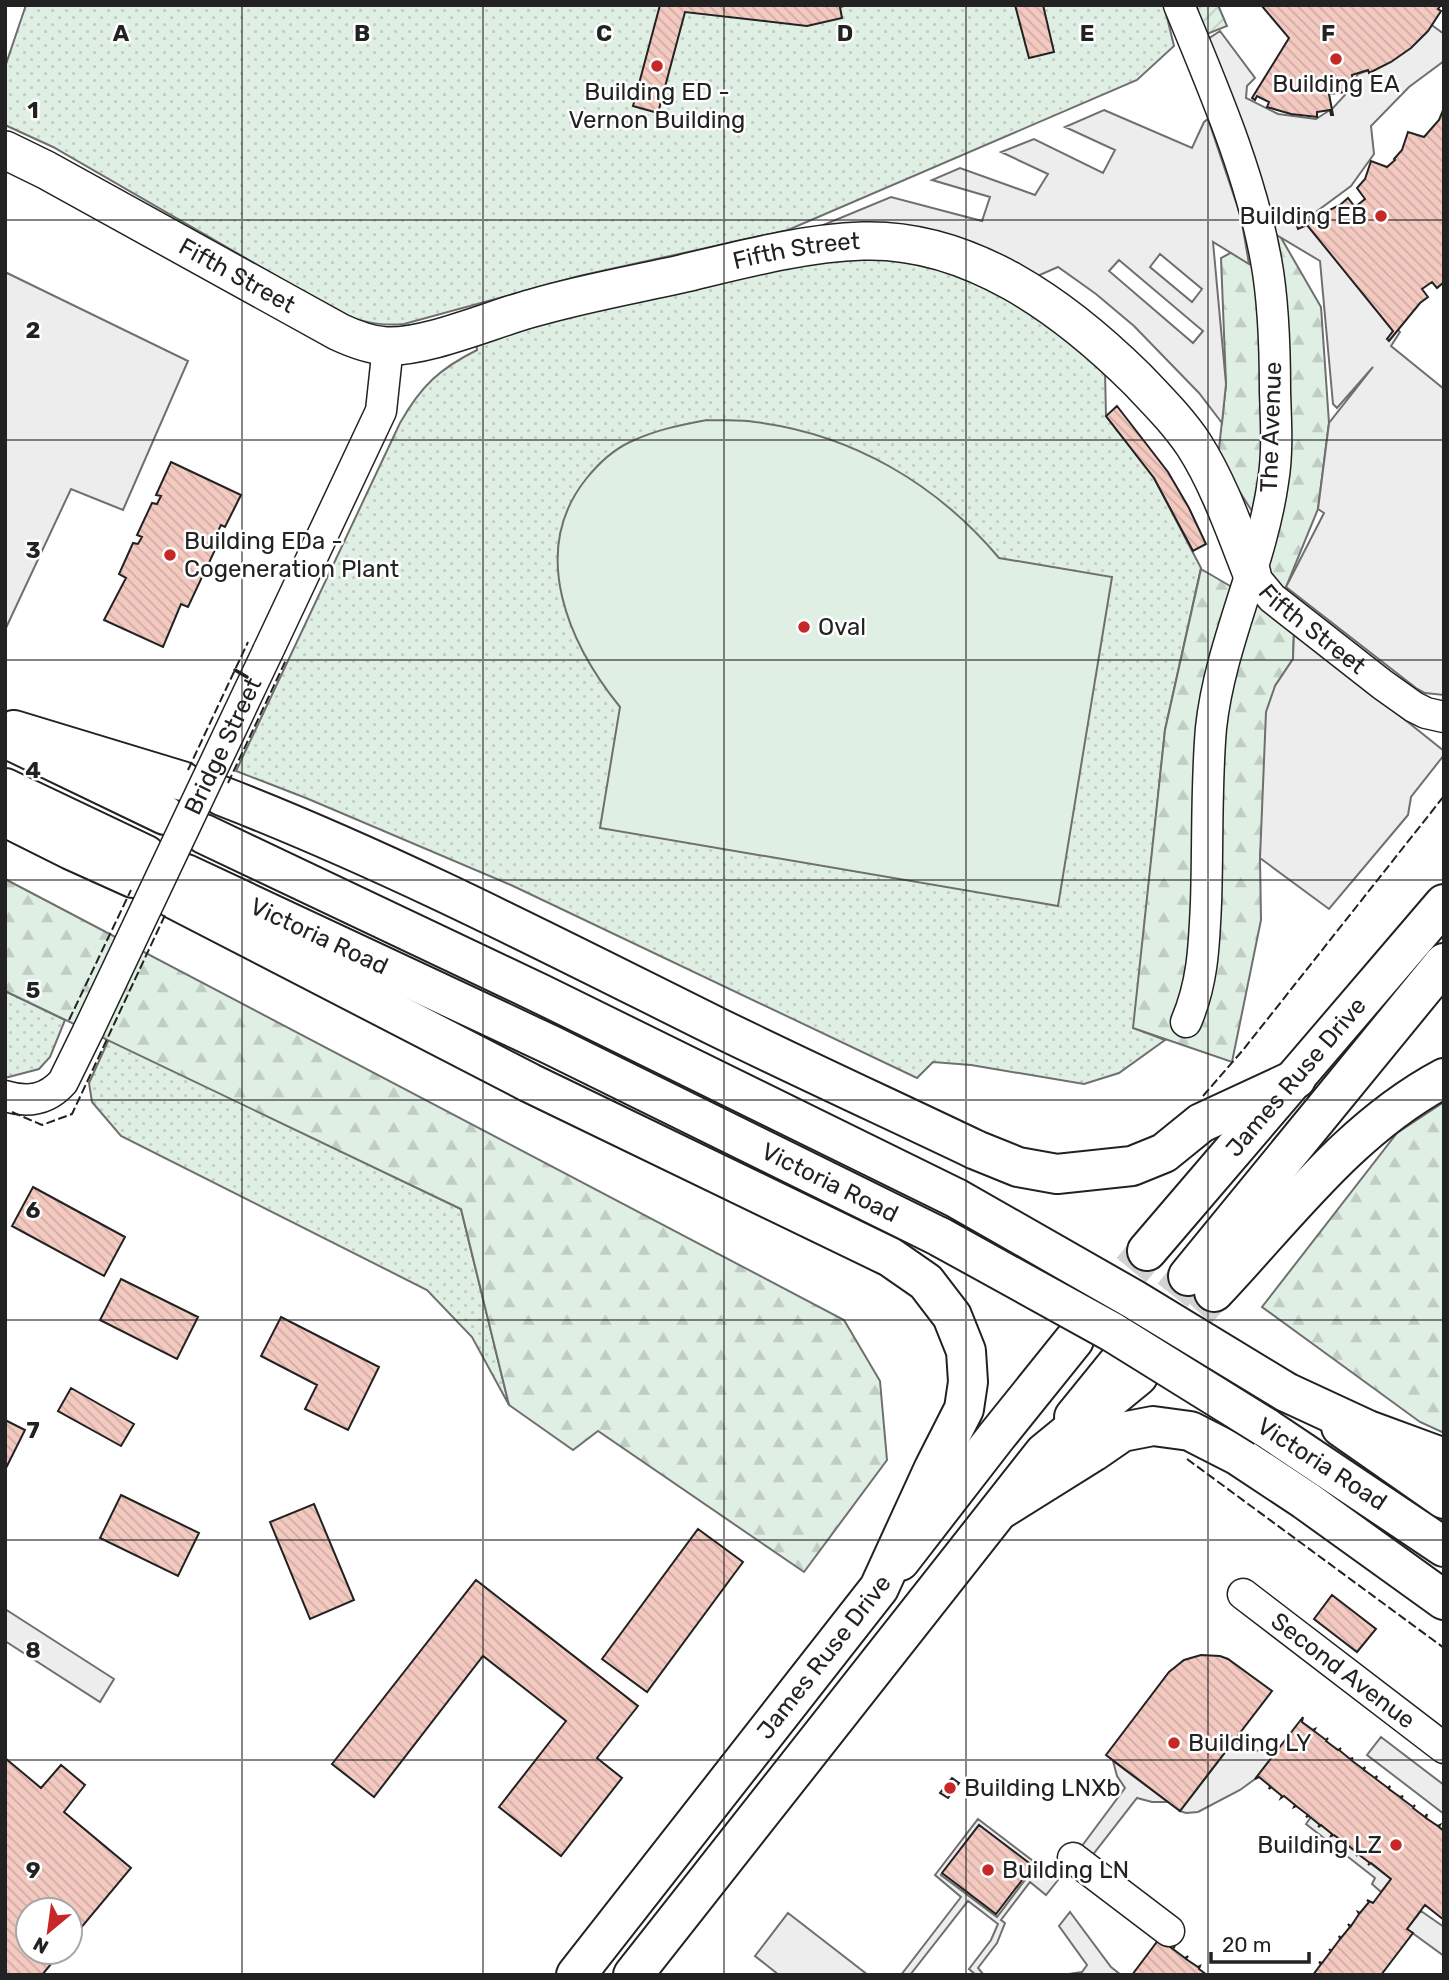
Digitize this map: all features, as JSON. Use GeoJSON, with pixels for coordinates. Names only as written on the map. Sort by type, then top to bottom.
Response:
{"type":"FeatureCollection","features":[{"type":"Feature","properties":{"kind":"main road"},"geometry":{"type":"LineString","coordinates":[[5,727],[182,781]]}},
{"type":"Feature","properties":{"kind":"main road"},"geometry":{"type":"LineString","coordinates":[[5,738],[166,815]]}},
{"type":"Feature","properties":{"kind":"main road"},"geometry":{"type":"LineString","coordinates":[[5,788],[139,866],[71,850],[5,817]]}},
{"type":"Feature","properties":{"kind":"main road"},"geometry":{"type":"LineString","coordinates":[[222,796],[308,830],[472,905],[719,1028],[976,1150],[1018,1167],[1057,1174],[1132,1166],[1164,1153],[1201,1123],[1296,1079]]}},
{"type":"Feature","properties":{"kind":"main road","name":"Victoria Road"},"geometry":{"type":"LineString","coordinates":[[204,834],[909,1172],[1133,1299],[1286,1392],[1444,1499]]}},
{"type":"Feature","properties":{"kind":"main road","name":"Victoria Road"},"geometry":{"type":"LineString","coordinates":[[879,1588],[964,1409],[968,1382],[966,1351],[952,1315],[926,1282],[890,1258],[530,1083],[180,887],[564,1051],[940,1237],[1112,1332],[1265,1427],[1444,1546]]}},
{"type":"Feature","properties":{"kind":"main road","name":"James Ruse Drive"},"geometry":{"type":"LineString","coordinates":[[1147,1251],[1444,904]]}},
{"type":"Feature","properties":{"kind":"main road","name":"James Ruse Drive"},"geometry":{"type":"LineString","coordinates":[[1444,963],[1201,1284],[1307,1189],[1359,1137],[1418,1092],[1444,1078]]}},
{"type":"Feature","properties":{"kind":"main road","name":"James Ruse Drive"},"geometry":{"type":"LineString","coordinates":[[576,1975],[1074,1340]]}},
{"type":"Feature","properties":{"kind":"main road","name":"James Ruse Drive"},"geometry":{"type":"LineString","coordinates":[[633,1975],[1044,1453],[1128,1370]]}},
{"type":"Feature","properties":{"kind":"main road"},"geometry":{"type":"LineString","coordinates":[[1286,1392],[1368,1430],[1444,1458]]}},
{"type":"Feature","properties":{"kind":"main road"},"geometry":{"type":"LineString","coordinates":[[995,1513],[1122,1432],[1153,1426],[1190,1431],[1237,1455],[1305,1500],[1444,1600]]}},
{"type":"Feature","properties":{"kind":"street","name":"The Avenue"},"geometry":{"type":"LineString","coordinates":[[1179,5],[1254,207],[1267,262],[1275,370],[1274,470],[1265,525],[1221,677],[1212,718],[1202,970],[1196,997],[1186,1022]]}},
{"type":"Feature","properties":{"kind":"street","name":"Fifth Street"},"geometry":{"type":"LineString","coordinates":[[5,150],[339,332],[371,344],[388,346],[427,340],[533,307],[821,245],[864,241],[908,244],[945,252],[986,268],[1026,290],[1071,321],[1107,350],[1150,393],[1194,445],[1218,491],[1252,574],[1272,598],[1414,707],[1444,717]]}},
{"type":"Feature","properties":{"kind":"street","name":"Bridge Street"},"geometry":{"type":"LineString","coordinates":[[5,1096],[31,1100],[47,1096],[63,1082],[381,411],[388,346]]}},
{"type":"Feature","properties":{"kind":"street","name":"Second Avenue"},"geometry":{"type":"LineString","coordinates":[[1243,1594],[1444,1748]]}},
{"type":"Feature","properties":{"kind":"street"},"geometry":{"type":"LineString","coordinates":[[1073,1858],[1169,1931]]}},
{"type":"Feature","properties":{"kind":"green space"},"geometry":{"type":"Polygon","coordinates":[[[26,5],[1164,5],[1174,46],[1137,80],[788,230],[579,276],[404,324],[389,325],[346,316],[53,147],[5,125],[5,67],[26,5]]]}},
{"type":"Feature","properties":{"kind":"green space"},"geometry":{"type":"Polygon","coordinates":[[[1195,5],[1218,5],[1227,26],[1207,34],[1195,5]]]}},
{"type":"Feature","properties":{"kind":"green space"},"geometry":{"type":"Polygon","coordinates":[[[1276,229],[1321,307],[1329,423],[1318,509],[1286,587],[1294,631],[1293,659],[1275,686],[1260,858],[1261,920],[1232,1062],[1133,1028],[1165,730],[1201,569],[1254,600],[1266,533],[1218,458],[1226,384],[1221,258],[1276,229]]]}},
{"type":"Feature","properties":{"kind":"green space"},"geometry":{"type":"Polygon","coordinates":[[[849,255],[917,257],[1010,292],[1105,371],[1106,416],[1154,478],[1201,568],[1165,730],[1134,1028],[1165,1040],[1119,1073],[1084,1084],[971,1065],[933,1062],[917,1078],[511,885],[236,771],[400,423],[432,380],[452,364],[477,350],[476,341],[556,317],[849,255]]]}},
{"type":"Feature","properties":{"kind":"green space","name":"Oval"},"geometry":{"type":"Polygon","coordinates":[[[707,420],[749,421],[791,428],[825,438],[890,467],[920,486],[975,531],[999,558],[1112,577],[1058,906],[600,828],[620,707],[585,655],[572,626],[562,597],[558,567],[560,537],[569,507],[586,479],[612,453],[649,434],[707,420]]]}},
{"type":"Feature","properties":{"kind":"green space"},"geometry":{"type":"Polygon","coordinates":[[[5,879],[844,1320],[880,1381],[887,1460],[804,1572],[598,1431],[573,1450],[509,1405],[461,1209],[5,991],[5,879]]]}},
{"type":"Feature","properties":{"kind":"green space"},"geometry":{"type":"Polygon","coordinates":[[[5,991],[65,1020],[50,1057],[39,1069],[5,1078],[5,991]]]}},
{"type":"Feature","properties":{"kind":"green space"},"geometry":{"type":"Polygon","coordinates":[[[109,1039],[461,1209],[509,1405],[472,1337],[427,1290],[121,1136],[92,1102],[89,1083],[109,1039]]]}},
{"type":"Feature","properties":{"kind":"green space"},"geometry":{"type":"Polygon","coordinates":[[[1444,1102],[1444,1433],[1420,1422],[1262,1307],[1397,1133],[1444,1102]]]}},
{"type":"Feature","properties":{"kind":"shaded area"},"geometry":{"type":"Polygon","coordinates":[[[1429,23],[1444,34],[1444,61],[1409,87],[1371,126],[1374,154],[1351,186],[1305,220],[1400,332],[1391,346],[1444,389],[1444,695],[1425,693],[1416,688],[1286,587],[1324,513],[1318,509],[1329,423],[1373,367],[1337,408],[1333,404],[1320,261],[1275,234],[1205,41],[1220,31],[1255,78],[1247,86],[1246,98],[1278,114],[1316,119],[1333,108],[1358,74],[1378,67],[1429,23]]]}},
{"type":"Feature","properties":{"kind":"shaded area"},"geometry":{"type":"Polygon","coordinates":[[[1104,110],[1192,148],[1208,119],[1241,217],[1249,264],[1213,242],[1226,384],[1222,423],[1199,393],[1134,326],[1058,267],[1033,278],[816,228],[891,197],[982,221],[990,197],[932,180],[960,168],[1035,195],[1048,174],[1001,152],[1034,139],[1103,173],[1115,150],[1065,127],[1104,110]],[[1160,254],[1150,267],[1192,302],[1202,289],[1160,254]],[[1119,260],[1109,271],[1193,343],[1203,331],[1119,260]]]}},
{"type":"Feature","properties":{"kind":"shaded area"},"geometry":{"type":"Polygon","coordinates":[[[5,272],[188,361],[123,510],[71,489],[5,630],[5,272]]]}},
{"type":"Feature","properties":{"kind":"shaded area"},"geometry":{"type":"Polygon","coordinates":[[[1294,631],[1444,751],[1444,755],[1411,797],[1408,815],[1329,909],[1260,858],[1266,712],[1275,686],[1293,659],[1294,631]]]}},
{"type":"Feature","properties":{"kind":"shaded area"},"geometry":{"type":"Polygon","coordinates":[[[5,1609],[114,1679],[100,1702],[5,1641],[5,1609]]]}},
{"type":"Feature","properties":{"kind":"shaded area"},"geometry":{"type":"Polygon","coordinates":[[[1381,1737],[1444,1785],[1444,1814],[1367,1755],[1381,1737]]]}},
{"type":"Feature","properties":{"kind":"shaded area"},"geometry":{"type":"Polygon","coordinates":[[[1234,1741],[1254,1751],[1272,1749],[1276,1752],[1255,1779],[1240,1790],[1198,1812],[1180,1811],[1234,1741]]]}},
{"type":"Feature","properties":{"kind":"shaded area"},"geometry":{"type":"Polygon","coordinates":[[[1113,1761],[1168,1802],[1137,1798],[1084,1866],[1073,1858],[1125,1788],[1117,1776],[1113,1761]]]}},
{"type":"Feature","properties":{"kind":"shaded area"},"geometry":{"type":"Polygon","coordinates":[[[1311,1817],[1319,1827],[1321,1825],[1391,1879],[1381,1892],[1372,1884],[1375,1878],[1306,1824],[1311,1817]]]}},
{"type":"Feature","properties":{"kind":"shaded area"},"geometry":{"type":"Polygon","coordinates":[[[978,1819],[1058,1880],[1046,1895],[1030,1882],[1001,1920],[1005,1923],[997,1943],[978,1968],[984,1975],[976,1975],[969,1969],[991,1940],[998,1924],[968,1901],[910,1975],[901,1975],[961,1897],[935,1875],[978,1819]],[[979,1825],[941,1875],[997,1917],[1034,1868],[979,1825]]]}},
{"type":"Feature","properties":{"kind":"shaded area"},"geometry":{"type":"Polygon","coordinates":[[[1421,1911],[1444,1927],[1444,1956],[1407,1929],[1421,1911]]]}},
{"type":"Feature","properties":{"kind":"shaded area"},"geometry":{"type":"Polygon","coordinates":[[[1070,1912],[1111,1967],[1121,1975],[1062,1975],[1082,1972],[1087,1965],[1059,1926],[1070,1912]]]}},
{"type":"Feature","properties":{"kind":"shaded area"},"geometry":{"type":"Polygon","coordinates":[[[788,1913],[868,1975],[779,1975],[755,1956],[788,1913]]]}},
{"type":"Feature","properties":{"kind":"building","name":"Building ED - Vernon Building"},"geometry":{"type":"Polygon","coordinates":[[[660,5],[848,5],[840,7],[842,18],[807,26],[685,12],[658,113],[633,106],[660,5]]]}},
{"type":"Feature","properties":{"kind":"building"},"geometry":{"type":"Polygon","coordinates":[[[1015,5],[1043,5],[1054,52],[1029,58],[1015,5]]]}},
{"type":"Feature","properties":{"kind":"building","name":"Building EA"},"geometry":{"type":"Polygon","coordinates":[[[1261,5],[1441,5],[1438,9],[1441,11],[1428,31],[1411,48],[1369,73],[1368,70],[1352,75],[1354,91],[1329,94],[1333,115],[1330,110],[1317,112],[1317,117],[1291,114],[1267,107],[1269,102],[1257,96],[1255,100],[1252,98],[1289,38],[1261,5]]]}},
{"type":"Feature","properties":{"kind":"building","name":"Building EB"},"geometry":{"type":"Polygon","coordinates":[[[1444,108],[1444,282],[1437,288],[1432,282],[1422,289],[1428,297],[1389,341],[1387,339],[1393,331],[1307,225],[1298,229],[1297,226],[1340,205],[1348,198],[1355,207],[1365,199],[1357,188],[1365,179],[1371,161],[1387,167],[1402,150],[1408,132],[1424,137],[1439,120],[1444,108]]]}},
{"type":"Feature","properties":{"kind":"building"},"geometry":{"type":"Polygon","coordinates":[[[1117,406],[1168,472],[1206,544],[1193,551],[1154,478],[1106,416],[1117,406]]]}},
{"type":"Feature","properties":{"kind":"building","name":"Building EDa - Cogeneration Plant"},"geometry":{"type":"Polygon","coordinates":[[[171,462],[241,495],[225,527],[221,525],[217,533],[222,535],[207,567],[202,565],[199,573],[203,575],[188,607],[181,604],[163,647],[104,620],[126,578],[119,574],[133,543],[138,544],[142,537],[137,535],[152,503],[157,504],[161,496],[156,495],[171,462]]]}},
{"type":"Feature","properties":{"kind":"building"},"geometry":{"type":"Polygon","coordinates":[[[33,1187],[125,1237],[104,1276],[12,1226],[33,1187]]]}},
{"type":"Feature","properties":{"kind":"building"},"geometry":{"type":"Polygon","coordinates":[[[121,1279],[198,1317],[177,1359],[100,1320],[121,1279]]]}},
{"type":"Feature","properties":{"kind":"building"},"geometry":{"type":"Polygon","coordinates":[[[281,1317],[379,1367],[348,1430],[305,1409],[317,1385],[261,1356],[281,1317]]]}},
{"type":"Feature","properties":{"kind":"building"},"geometry":{"type":"Polygon","coordinates":[[[71,1388],[134,1424],[121,1446],[58,1411],[71,1388]]]}},
{"type":"Feature","properties":{"kind":"building"},"geometry":{"type":"Polygon","coordinates":[[[5,1420],[25,1430],[5,1470],[5,1420]]]}},
{"type":"Feature","properties":{"kind":"building"},"geometry":{"type":"Polygon","coordinates":[[[121,1495],[199,1533],[178,1576],[100,1538],[121,1495]]]}},
{"type":"Feature","properties":{"kind":"building"},"geometry":{"type":"Polygon","coordinates":[[[314,1504],[354,1600],[310,1619],[270,1522],[314,1504]]]}},
{"type":"Feature","properties":{"kind":"building"},"geometry":{"type":"Polygon","coordinates":[[[698,1529],[743,1562],[647,1692],[602,1659],[698,1529]]]}},
{"type":"Feature","properties":{"kind":"building"},"geometry":{"type":"Polygon","coordinates":[[[476,1580],[638,1706],[597,1758],[622,1778],[561,1856],[499,1807],[566,1721],[483,1656],[374,1797],[332,1764],[476,1580]]]}},
{"type":"Feature","properties":{"kind":"building"},"geometry":{"type":"Polygon","coordinates":[[[1332,1595],[1376,1629],[1357,1652],[1314,1619],[1332,1595]]]}},
{"type":"Feature","properties":{"kind":"building","name":"Building LY"},"geometry":{"type":"Polygon","coordinates":[[[1201,1655],[1228,1659],[1272,1691],[1180,1811],[1106,1755],[1169,1672],[1184,1660],[1201,1655]]]}},
{"type":"Feature","properties":{"kind":"building","name":"Building LZ"},"geometry":{"type":"Polygon","coordinates":[[[1303,1717],[1302,1722],[1315,1729],[1314,1731],[1326,1740],[1328,1738],[1326,1741],[1338,1750],[1341,1748],[1339,1750],[1350,1759],[1353,1758],[1351,1760],[1363,1769],[1365,1767],[1364,1770],[1375,1778],[1377,1776],[1376,1779],[1388,1788],[1390,1786],[1389,1789],[1400,1797],[1403,1796],[1401,1798],[1413,1807],[1415,1805],[1413,1808],[1425,1817],[1427,1814],[1426,1818],[1440,1825],[1444,1831],[1444,1920],[1425,1905],[1407,1929],[1413,1933],[1381,1975],[1313,1975],[1321,1964],[1319,1962],[1322,1963],[1340,1939],[1339,1936],[1341,1938],[1350,1927],[1348,1924],[1351,1926],[1358,1912],[1369,1902],[1367,1900],[1373,1903],[1391,1879],[1371,1863],[1368,1865],[1370,1863],[1358,1854],[1356,1856],[1358,1853],[1346,1844],[1343,1846],[1345,1843],[1334,1835],[1331,1836],[1321,1825],[1318,1827],[1320,1825],[1309,1816],[1306,1817],[1308,1815],[1294,1807],[1284,1796],[1281,1798],[1271,1787],[1269,1789],[1270,1786],[1259,1777],[1255,1779],[1303,1717]]]}},
{"type":"Feature","properties":{"kind":"building"},"geometry":{"type":"Polygon","coordinates":[[[5,1758],[41,1788],[61,1765],[85,1785],[64,1812],[131,1868],[84,1924],[84,1896],[14,1896],[14,1966],[49,1966],[42,1975],[5,1975],[5,1758]]]}},
{"type":"Feature","properties":{"kind":"building","name":"Building LNXb"},"geometry":{"type":"Polygon","coordinates":[[[952,1778],[959,1783],[948,1798],[940,1793],[952,1778]]]}},
{"type":"Feature","properties":{"kind":"building","name":"Building LN"},"geometry":{"type":"Polygon","coordinates":[[[979,1825],[1033,1866],[996,1914],[942,1873],[979,1825]]]}},
{"type":"Feature","properties":{"kind":"building"},"geometry":{"type":"Polygon","coordinates":[[[1162,1935],[1161,1940],[1185,1958],[1188,1956],[1186,1959],[1200,1966],[1199,1969],[1207,1975],[1132,1975],[1162,1935]]]}},
{"type":"Feature","properties":{"kind":"tunnel"},"geometry":{"type":"LineString","coordinates":[[1095,1314],[1147,1251]]}},
{"type":"Feature","properties":{"kind":"tunnel"},"geometry":{"type":"LineString","coordinates":[[1137,1340],[1188,1276]]}},
{"type":"Feature","properties":{"kind":"tunnel"},"geometry":{"type":"LineString","coordinates":[[1159,1353],[1214,1292]]}},
{"type":"Feature","properties":{"kind":"fence"},"geometry":{"type":"LineString","coordinates":[[188,770],[248,642]]}},
{"type":"Feature","properties":{"kind":"fence"},"geometry":{"type":"LineString","coordinates":[[228,783],[286,660]]}},
{"type":"Feature","properties":{"kind":"fence"},"geometry":{"type":"LineString","coordinates":[[1203,1096],[1243,1050],[1444,796]]}},
{"type":"Feature","properties":{"kind":"fence"},"geometry":{"type":"LineString","coordinates":[[69,1020],[131,890]]}},
{"type":"Feature","properties":{"kind":"fence"},"geometry":{"type":"LineString","coordinates":[[12,1112],[42,1125],[72,1114],[166,913]]}},
{"type":"Feature","properties":{"kind":"fence"},"geometry":{"type":"LineString","coordinates":[[1187,1459],[1444,1648]]}},
{"type":"Feature","properties":{"kind":"wall"},"geometry":{"type":"LineString","coordinates":[[235,670],[247,677]]}},
{"type":"Feature","properties":{"kind":"place","name":"Building EA"},"geometry":{"type":"Point","coordinates":[1336,59]}},
{"type":"Feature","properties":{"kind":"place","name":"Building ED - Vernon Building"},"geometry":{"type":"Point","coordinates":[657,66]}},
{"type":"Feature","properties":{"kind":"place","name":"Building EB"},"geometry":{"type":"Point","coordinates":[1381,216]}},
{"type":"Feature","properties":{"kind":"place","name":"Building EDa - Cogeneration Plant"},"geometry":{"type":"Point","coordinates":[170,555]}},
{"type":"Feature","properties":{"kind":"place","name":"Oval"},"geometry":{"type":"Point","coordinates":[804,627]}},
{"type":"Feature","properties":{"kind":"place","name":"Building LY"},"geometry":{"type":"Point","coordinates":[1174,1743]}},
{"type":"Feature","properties":{"kind":"place","name":"Building LNXb"},"geometry":{"type":"Point","coordinates":[950,1788]}},
{"type":"Feature","properties":{"kind":"place","name":"Building LZ"},"geometry":{"type":"Point","coordinates":[1396,1845]}},
{"type":"Feature","properties":{"kind":"place","name":"Building LN"},"geometry":{"type":"Point","coordinates":[988,1870]}}]}
